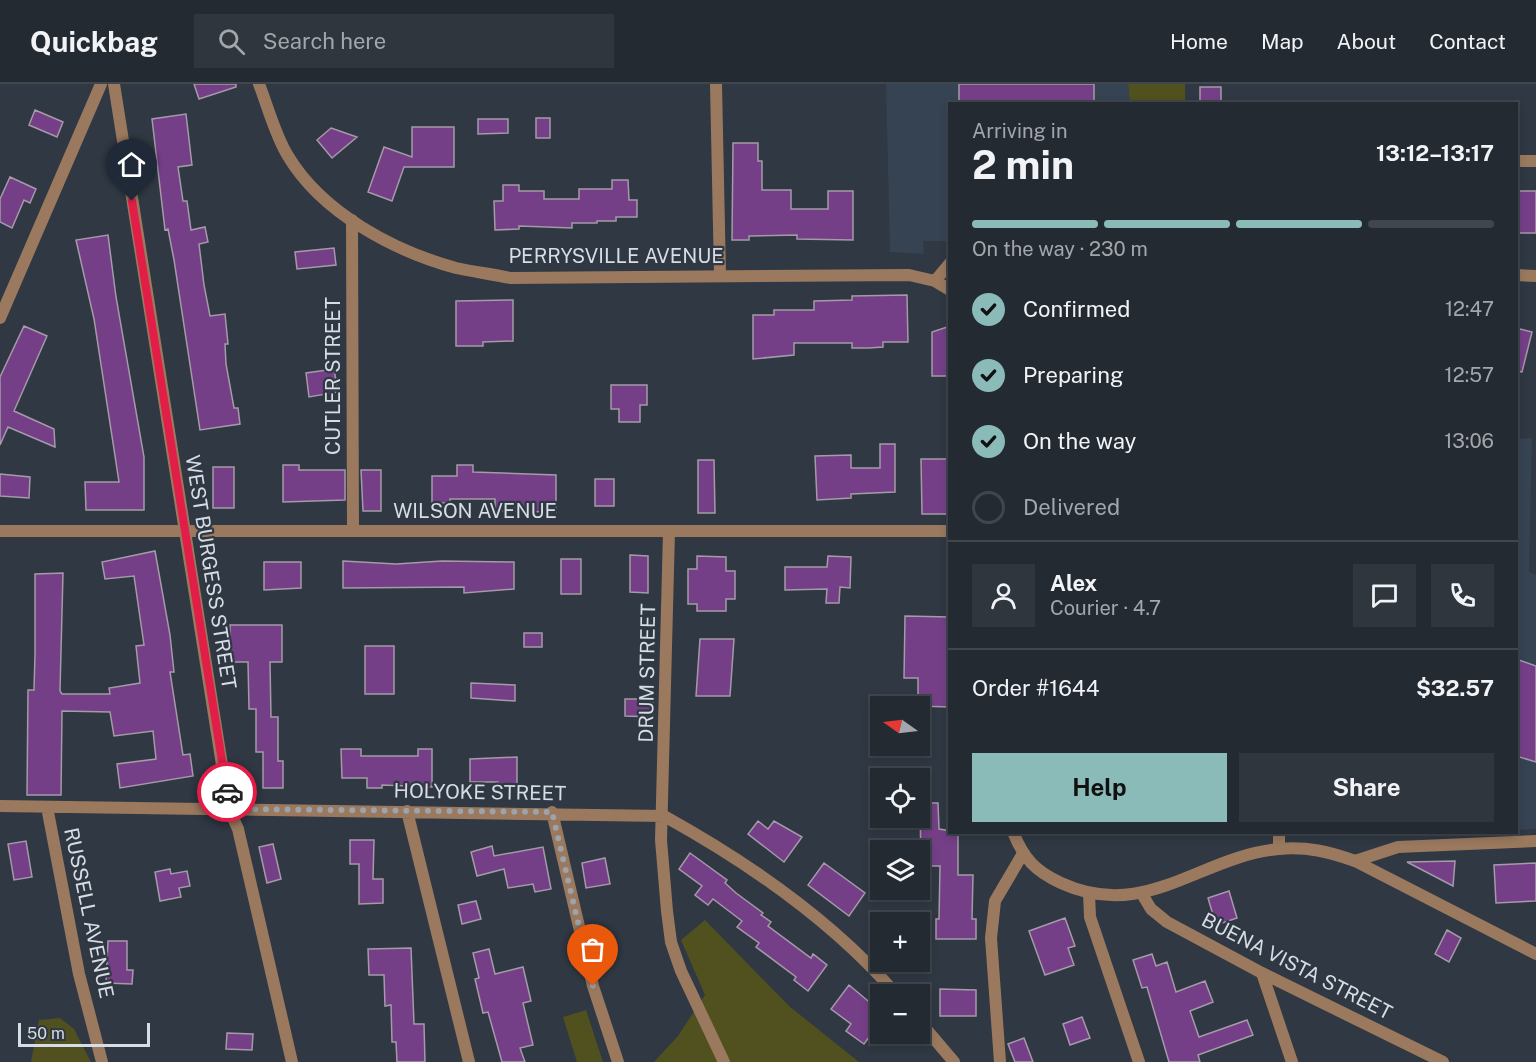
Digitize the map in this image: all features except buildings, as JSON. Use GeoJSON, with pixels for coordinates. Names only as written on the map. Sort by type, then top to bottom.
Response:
{"type":"FeatureCollection","features":[{"type":"Feature","properties":{"kind":"street"},"geometry":{"type":"LineString","coordinates":[[0,318],[101,84]]}},
{"type":"Feature","properties":{"kind":"street","name":"WEST BURGESS STREET"},"geometry":{"type":"LineString","coordinates":[[114,84],[229,809],[238,829],[292,1062]]}},
{"type":"Feature","properties":{"kind":"street","name":"PERRYSVILLE AVENUE"},"geometry":{"type":"LineString","coordinates":[[259,84],[287,156],[315,192],[352,220],[406,250],[456,268],[510,278],[909,275],[935,281],[948,289]]}},
{"type":"Feature","properties":{"kind":"street"},"geometry":{"type":"LineString","coordinates":[[716,84],[720,275]]}},
{"type":"Feature","properties":{"kind":"street"},"geometry":{"type":"LineString","coordinates":[[1518,161],[1536,161]]}},
{"type":"Feature","properties":{"kind":"street","name":"CUTLER STREET"},"geometry":{"type":"LineString","coordinates":[[352,220],[352,531]]}},
{"type":"Feature","properties":{"kind":"street"},"geometry":{"type":"LineString","coordinates":[[935,281],[948,265]]}},
{"type":"Feature","properties":{"kind":"street"},"geometry":{"type":"LineString","coordinates":[[1518,275],[1536,276]]}},
{"type":"Feature","properties":{"kind":"street","name":"WILSON AVENUE"},"geometry":{"type":"LineString","coordinates":[[0,531],[948,531]]}},
{"type":"Feature","properties":{"kind":"street","name":"DRUM STREET"},"geometry":{"type":"LineString","coordinates":[[669,531],[664,816],[661,840],[671,942],[681,971],[724,1062]]}},
{"type":"Feature","properties":{"kind":"street","name":"HOLYOKE STREET"},"geometry":{"type":"LineString","coordinates":[[0,806],[552,812],[664,816],[730,852],[848,942],[887,984]]}},
{"type":"Feature","properties":{"kind":"street","name":"RUSSELL AVENUE"},"geometry":{"type":"LineString","coordinates":[[47,807],[79,974],[102,1062]]}},
{"type":"Feature","properties":{"kind":"street"},"geometry":{"type":"LineString","coordinates":[[407,811],[470,1062]]}},
{"type":"Feature","properties":{"kind":"street"},"geometry":{"type":"LineString","coordinates":[[552,812],[593,986],[618,1062]]}},
{"type":"Feature","properties":{"kind":"street"},"geometry":{"type":"LineString","coordinates":[[1014,834],[1022,855],[1046,876],[1089,893],[1118,897],[1142,894],[1251,854],[1279,849],[1326,851],[1355,861],[1536,954]]}},
{"type":"Feature","properties":{"kind":"street"},"geometry":{"type":"LineString","coordinates":[[1279,834],[1279,849]]}},
{"type":"Feature","properties":{"kind":"street"},"geometry":{"type":"LineString","coordinates":[[1355,861],[1398,847],[1536,841]]}},
{"type":"Feature","properties":{"kind":"street"},"geometry":{"type":"LineString","coordinates":[[1000,1062],[992,938],[995,901],[1022,855]]}},
{"type":"Feature","properties":{"kind":"street"},"geometry":{"type":"LineString","coordinates":[[1089,893],[1090,917],[1139,1062]]}},
{"type":"Feature","properties":{"kind":"street","name":"BUENA VISTA STREET"},"geometry":{"type":"LineString","coordinates":[[1142,894],[1151,909],[1167,922],[1262,973],[1432,1059],[1443,1062]]}},
{"type":"Feature","properties":{"kind":"street"},"geometry":{"type":"LineString","coordinates":[[1262,973],[1292,1062]]}},
{"type":"Feature","properties":{"kind":"street"},"geometry":{"type":"LineString","coordinates":[[930,1034],[954,1062]]}},
{"type":"Feature","properties":{"kind":"shaded area"},"geometry":{"type":"Polygon","coordinates":[[[886,84],[1128,84],[1130,102],[948,102],[948,241],[923,241],[924,254],[890,252],[886,84]]]}},
{"type":"Feature","properties":{"kind":"shaded area"},"geometry":{"type":"Polygon","coordinates":[[[1128,84],[1185,84],[1185,102],[1130,102],[1128,84]]]}},
{"type":"Feature","properties":{"kind":"shaded area"},"geometry":{"type":"Polygon","coordinates":[[[1532,438],[1529,572],[1536,575],[1536,829],[1518,830],[1518,439],[1532,438]]]}},
{"type":"Feature","properties":{"kind":"shaded area"},"geometry":{"type":"Polygon","coordinates":[[[705,920],[789,1006],[859,1062],[654,1062],[678,1036],[705,995],[681,940],[705,920]]]}},
{"type":"Feature","properties":{"kind":"shaded area"},"geometry":{"type":"Polygon","coordinates":[[[586,1010],[603,1062],[577,1062],[563,1017],[586,1010]]]}},
{"type":"Feature","properties":{"kind":"shaded area"},"geometry":{"type":"Polygon","coordinates":[[[60,1018],[74,1029],[91,1062],[31,1062],[39,1020],[60,1018]]]}},
{"type":"Feature","properties":{"kind":"way so far"},"geometry":{"type":"LineString","coordinates":[[227,792],[229,809],[552,812],[593,986]]}},
{"type":"Feature","properties":{"kind":"route"},"geometry":{"type":"LineString","coordinates":[[132,201],[227,792]]}}]}
